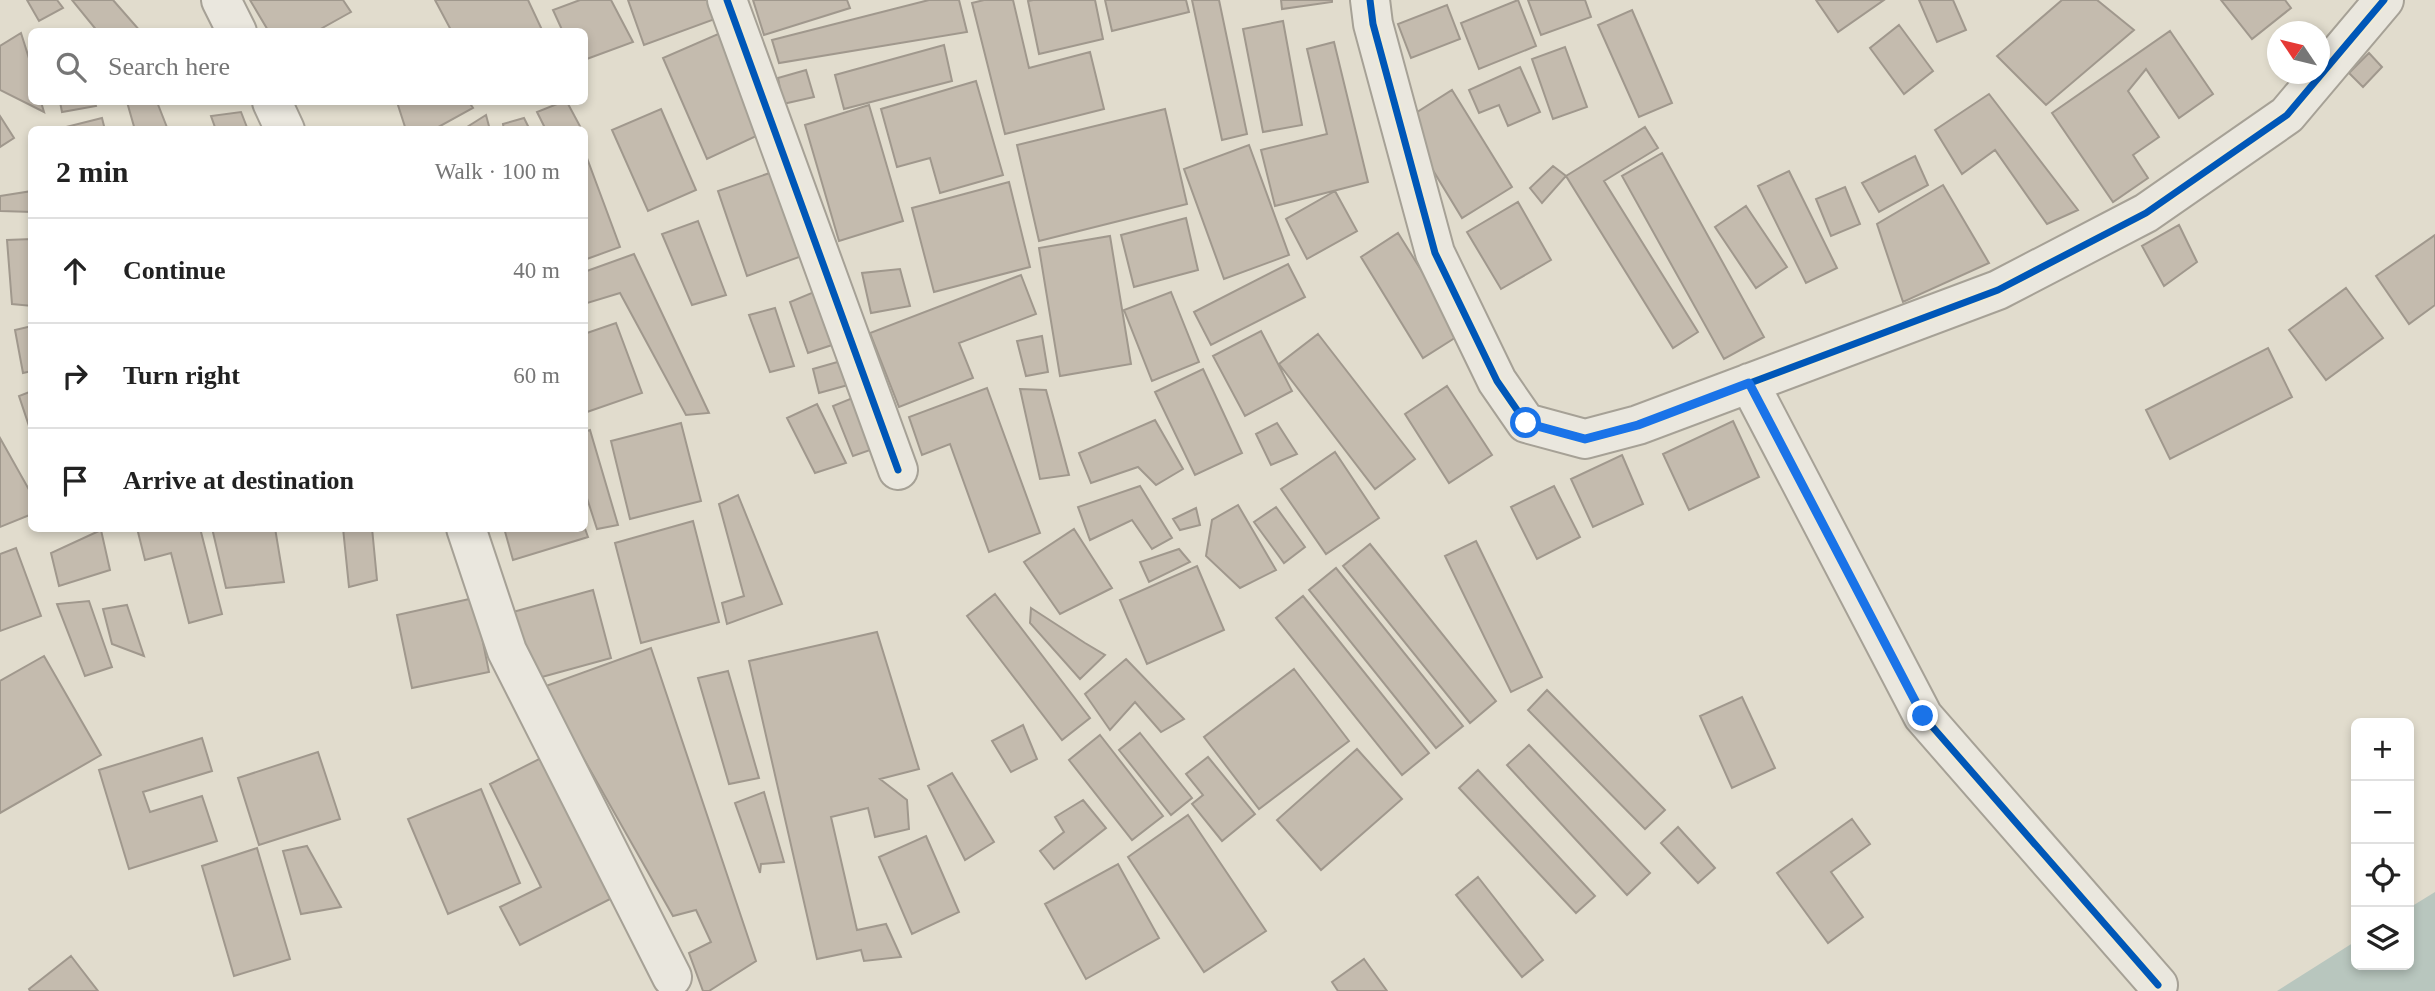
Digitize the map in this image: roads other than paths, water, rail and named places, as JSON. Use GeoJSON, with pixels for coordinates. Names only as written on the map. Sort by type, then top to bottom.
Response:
{"type":"FeatureCollection","features":[{"type":"Feature","properties":{"kind":"street"},"geometry":{"type":"LineString","coordinates":[[220,0],[235,28]]}},
{"type":"Feature","properties":{"kind":"street"},"geometry":{"type":"LineString","coordinates":[[727,0],[898,470]]}},
{"type":"Feature","properties":{"kind":"street"},"geometry":{"type":"LineString","coordinates":[[1370,0],[1373,24],[1435,253],[1497,381],[1526,423],[1585,439],[1638,425],[1998,290],[2146,213],[2287,115],[2384,0]]}},
{"type":"Feature","properties":{"kind":"street"},"geometry":{"type":"LineString","coordinates":[[273,105],[283,126]]}},
{"type":"Feature","properties":{"kind":"street"},"geometry":{"type":"LineString","coordinates":[[1749,383],[1923,716],[2158,985]]}},
{"type":"Feature","properties":{"kind":"street"},"geometry":{"type":"LineString","coordinates":[[467,532],[507,651],[672,977]]}}]}
